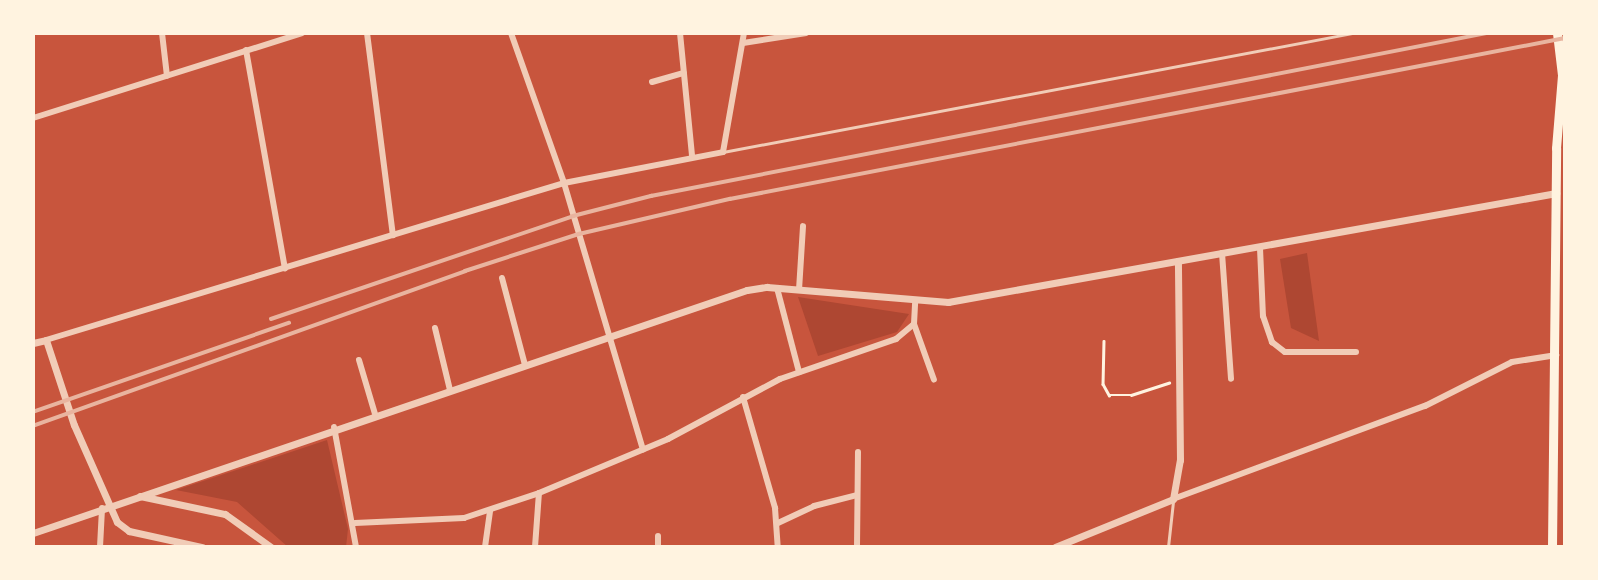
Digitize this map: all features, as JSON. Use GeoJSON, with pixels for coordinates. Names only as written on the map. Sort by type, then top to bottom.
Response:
{"type":"FeatureCollection","features":[{"type":"Feature","properties":{"kind":"main road"},"geometry":{"type":"LineString","coordinates":[[1552,547],[1556,193],[1563,75],[1557,33]]}},
{"type":"Feature","properties":{"kind":"street"},"geometry":{"type":"LineString","coordinates":[[162,33],[167,76]]}},
{"type":"Feature","properties":{"kind":"street"},"geometry":{"type":"LineString","coordinates":[[33,118],[302,33]]}},
{"type":"Feature","properties":{"kind":"street"},"geometry":{"type":"LineString","coordinates":[[367,33],[393,235]]}},
{"type":"Feature","properties":{"kind":"street"},"geometry":{"type":"LineString","coordinates":[[510,33],[564,183],[643,450]]}},
{"type":"Feature","properties":{"kind":"street"},"geometry":{"type":"LineString","coordinates":[[680,33],[692,156]]}},
{"type":"Feature","properties":{"kind":"street"},"geometry":{"type":"LineString","coordinates":[[33,343],[564,183],[723,152],[744,33]]}},
{"type":"Feature","properties":{"kind":"street"},"geometry":{"type":"LineString","coordinates":[[743,43],[806,33]]}},
{"type":"Feature","properties":{"kind":"street"},"geometry":{"type":"LineString","coordinates":[[246,50],[285,269]]}},
{"type":"Feature","properties":{"kind":"street"},"geometry":{"type":"LineString","coordinates":[[652,82],[684,72]]}},
{"type":"Feature","properties":{"kind":"street"},"geometry":{"type":"LineString","coordinates":[[33,533],[375,414],[737,293],[777,288],[915,302],[975,298],[1556,193]]}},
{"type":"Feature","properties":{"kind":"street"},"geometry":{"type":"LineString","coordinates":[[799,290],[803,226]]}},
{"type":"Feature","properties":{"kind":"street"},"geometry":{"type":"LineString","coordinates":[[1260,248],[1265,328],[1272,342],[1285,352],[1356,352]]}},
{"type":"Feature","properties":{"kind":"street"},"geometry":{"type":"LineString","coordinates":[[1222,254],[1231,379]]}},
{"type":"Feature","properties":{"kind":"street"},"geometry":{"type":"LineString","coordinates":[[1173,499],[1180,460],[1178,261]]}},
{"type":"Feature","properties":{"kind":"street"},"geometry":{"type":"LineString","coordinates":[[502,278],[525,365]]}},
{"type":"Feature","properties":{"kind":"street"},"geometry":{"type":"LineString","coordinates":[[777,288],[799,372]]}},
{"type":"Feature","properties":{"kind":"street"},"geometry":{"type":"LineString","coordinates":[[915,302],[914,324],[934,380]]}},
{"type":"Feature","properties":{"kind":"street"},"geometry":{"type":"LineString","coordinates":[[355,523],[443,521],[490,510],[539,493],[643,450],[743,397],[799,372],[896,339],[914,324]]}},
{"type":"Feature","properties":{"kind":"street"},"geometry":{"type":"LineString","coordinates":[[435,328],[450,390]]}},
{"type":"Feature","properties":{"kind":"street"},"geometry":{"type":"LineString","coordinates":[[46,340],[104,507],[100,547]]}},
{"type":"Feature","properties":{"kind":"street"},"geometry":{"type":"LineString","coordinates":[[1055,547],[1173,499],[1425,406],[1512,362],[1556,355]]}},
{"type":"Feature","properties":{"kind":"street"},"geometry":{"type":"LineString","coordinates":[[359,360],[375,414]]}},
{"type":"Feature","properties":{"kind":"street"},"geometry":{"type":"LineString","coordinates":[[743,397],[778,523],[778,547]]}},
{"type":"Feature","properties":{"kind":"street"},"geometry":{"type":"LineString","coordinates":[[334,428],[355,523],[356,547]]}},
{"type":"Feature","properties":{"kind":"street"},"geometry":{"type":"LineString","coordinates":[[857,547],[858,452]]}},
{"type":"Feature","properties":{"kind":"street"},"geometry":{"type":"LineString","coordinates":[[534,547],[539,493]]}},
{"type":"Feature","properties":{"kind":"street"},"geometry":{"type":"LineString","coordinates":[[778,523],[814,506],[857,495]]}},
{"type":"Feature","properties":{"kind":"street"},"geometry":{"type":"LineString","coordinates":[[139,496],[212,509],[271,547]]}},
{"type":"Feature","properties":{"kind":"street"},"geometry":{"type":"LineString","coordinates":[[104,507],[129,531],[202,547]]}},
{"type":"Feature","properties":{"kind":"street"},"geometry":{"type":"LineString","coordinates":[[485,547],[490,510]]}},
{"type":"Feature","properties":{"kind":"street"},"geometry":{"type":"LineString","coordinates":[[657,536],[658,547]]}},
{"type":"Feature","properties":{"kind":"lane"},"geometry":{"type":"LineString","coordinates":[[723,152],[1353,33]]}},
{"type":"Feature","properties":{"kind":"lane"},"geometry":{"type":"LineString","coordinates":[[1168,547],[1173,499]]}},
{"type":"Feature","properties":{"kind":"path"},"geometry":{"type":"LineString","coordinates":[[1104,341],[1103,384],[1110,396],[1131,395],[1179,381]]}},
{"type":"Feature","properties":{"kind":"shaded area"},"geometry":{"type":"Polygon","coordinates":[[[1307,253],[1319,341],[1291,328],[1280,259],[1307,253]]]}},
{"type":"Feature","properties":{"kind":"shaded area"},"geometry":{"type":"Polygon","coordinates":[[[798,297],[909,314],[897,332],[818,356],[798,297]]]}},
{"type":"Feature","properties":{"kind":"shaded area"},"geometry":{"type":"Polygon","coordinates":[[[327,440],[348,529],[346,547],[288,547],[237,502],[176,490],[327,440]]]}},
{"type":"Feature","properties":{"kind":"railway"},"geometry":{"type":"LineString","coordinates":[[271,319],[573,216],[651,196],[1487,33]]}},
{"type":"Feature","properties":{"kind":"railway"},"geometry":{"type":"LineString","coordinates":[[33,426],[465,271],[579,234],[730,199],[1565,38]]}},
{"type":"Feature","properties":{"kind":"railway"},"geometry":{"type":"LineString","coordinates":[[33,412],[289,323]]}}]}
